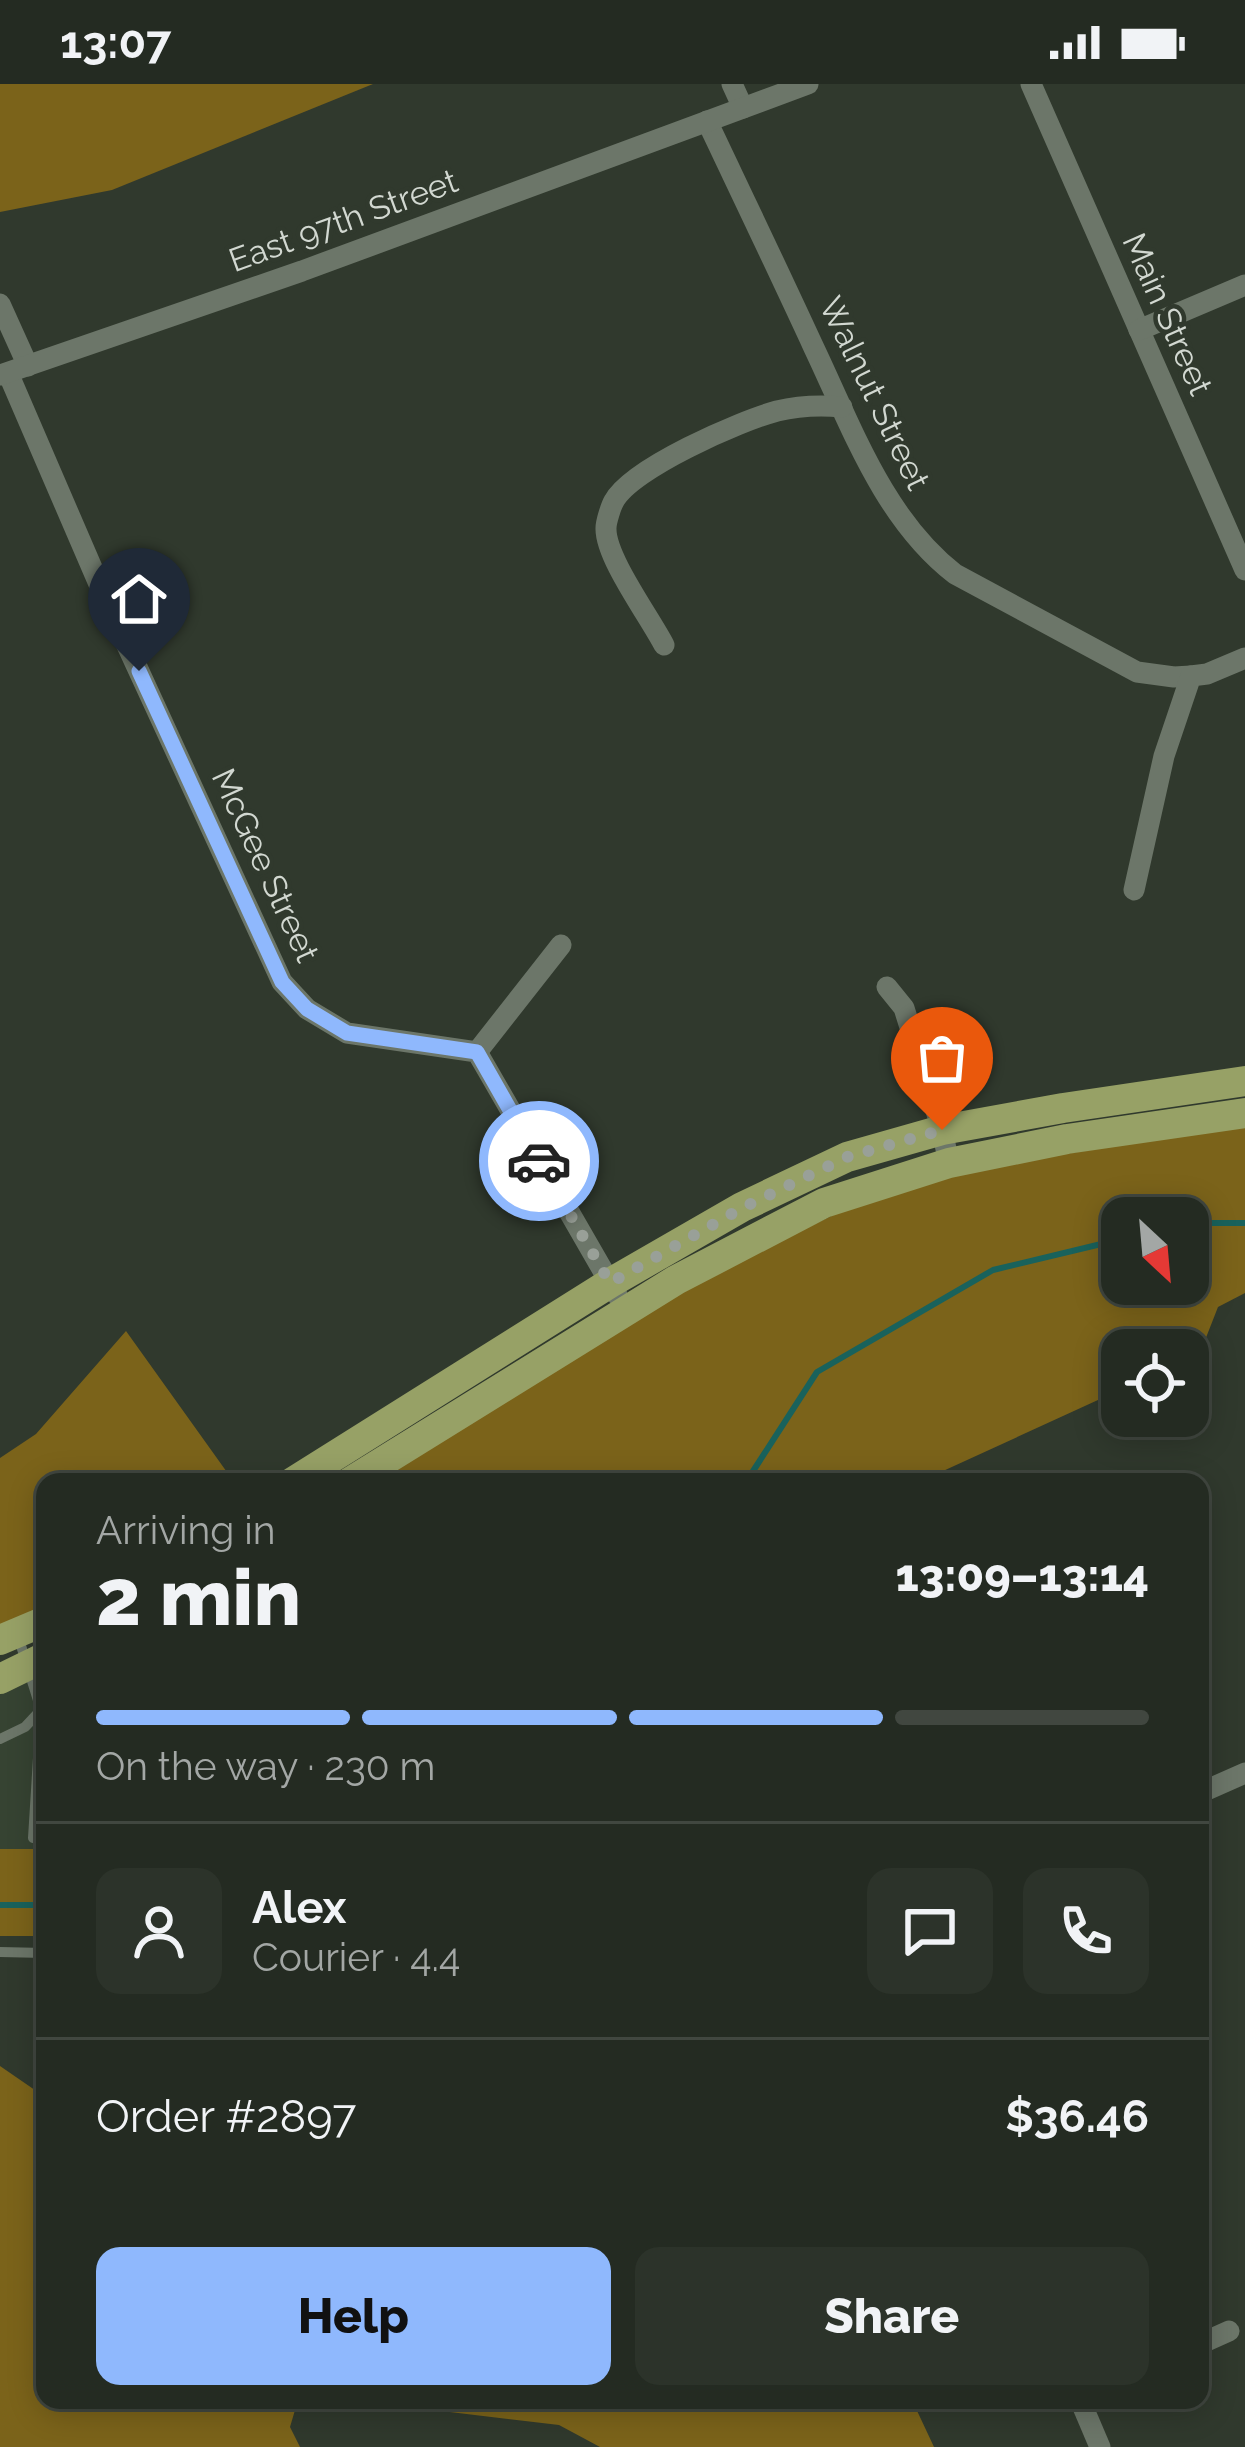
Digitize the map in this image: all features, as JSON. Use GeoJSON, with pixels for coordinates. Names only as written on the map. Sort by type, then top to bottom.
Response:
{"type":"FeatureCollection","features":[{"type":"Feature","properties":{"kind":"main road"},"geometry":{"type":"LineString","coordinates":[[306,1473],[610,1283],[742,1208],[847,1157],[942,1130],[1245,1081]]}},
{"type":"Feature","properties":{"kind":"main road"},"geometry":{"type":"LineString","coordinates":[[365,1473],[676,1280],[824,1203],[949,1162],[1245,1113]]}},
{"type":"Feature","properties":{"kind":"main road"},"geometry":{"type":"LineString","coordinates":[[0,1679],[36,1661]]}},
{"type":"Feature","properties":{"kind":"street"},"geometry":{"type":"LineString","coordinates":[[732,84],[743,108],[808,84]]}},
{"type":"Feature","properties":{"kind":"street","name":"Main Street"},"geometry":{"type":"LineString","coordinates":[[1031,84],[1245,570]]}},
{"type":"Feature","properties":{"kind":"street","name":"East 97th Street"},"geometry":{"type":"LineString","coordinates":[[12,371],[302,271],[743,108]]}},
{"type":"Feature","properties":{"kind":"street","name":"Walnut Street"},"geometry":{"type":"LineString","coordinates":[[707,121],[842,407],[910,533],[945,566],[1137,672],[1191,676]]}},
{"type":"Feature","properties":{"kind":"street"},"geometry":{"type":"LineString","coordinates":[[1139,330],[1245,286]]}},
{"type":"Feature","properties":{"kind":"street","name":"McGee Street"},"geometry":{"type":"LineString","coordinates":[[0,304],[12,371],[111,611],[282,982],[307,1009],[347,1033],[477,1052]]}},
{"type":"Feature","properties":{"kind":"street"},"geometry":{"type":"LineString","coordinates":[[664,645],[614,556],[606,529],[615,499],[676,454],[750,420],[779,410],[842,407]]}},
{"type":"Feature","properties":{"kind":"street"},"geometry":{"type":"LineString","coordinates":[[1134,890],[1164,755],[1191,676],[1245,658]]}},
{"type":"Feature","properties":{"kind":"street"},"geometry":{"type":"LineString","coordinates":[[561,945],[477,1052],[628,1311]]}},
{"type":"Feature","properties":{"kind":"street"},"geometry":{"type":"LineString","coordinates":[[887,987],[904,1008],[949,1162]]}},
{"type":"Feature","properties":{"kind":"street"},"geometry":{"type":"LineString","coordinates":[[1209,1789],[1245,1773]]}},
{"type":"Feature","properties":{"kind":"street"},"geometry":{"type":"LineString","coordinates":[[1209,2340],[1229,2331]]}},
{"type":"Feature","properties":{"kind":"street"},"geometry":{"type":"LineString","coordinates":[[1084,2409],[1100,2447]]}},
{"type":"Feature","properties":{"kind":"lane"},"geometry":{"type":"LineString","coordinates":[[21,1631],[36,1658]]}},
{"type":"Feature","properties":{"kind":"lane"},"geometry":{"type":"LineString","coordinates":[[0,1738],[36,1717]]}},
{"type":"Feature","properties":{"kind":"lane"},"geometry":{"type":"LineString","coordinates":[[36,1800],[36,1838]]}},
{"type":"Feature","properties":{"kind":"lane"},"geometry":{"type":"LineString","coordinates":[[0,1952],[36,1953]]}},
{"type":"Feature","properties":{"kind":"shaded area"},"geometry":{"type":"Polygon","coordinates":[[[0,84],[373,84],[112,190],[0,212],[0,84]]]}},
{"type":"Feature","properties":{"kind":"shaded area"},"geometry":{"type":"Polygon","coordinates":[[[1245,1126],[1245,1293],[1218,1307],[1209,1330],[1101,1329],[1101,1399],[939,1473],[387,1473],[694,1282],[848,1208],[927,1182],[1032,1159],[1245,1126]]]}},
{"type":"Feature","properties":{"kind":"shaded area"},"geometry":{"type":"Polygon","coordinates":[[[126,1331],[228,1473],[36,1473],[36,1609],[0,1627],[0,1458],[36,1434],[126,1331]]]}},
{"type":"Feature","properties":{"kind":"shaded area"},"geometry":{"type":"Polygon","coordinates":[[[36,1673],[36,1849],[0,1849],[0,1691],[36,1673]]]}},
{"type":"Feature","properties":{"kind":"shaded area"},"geometry":{"type":"Polygon","coordinates":[[[0,1849],[36,1849],[36,1936],[0,1936],[0,1849]]]}},
{"type":"Feature","properties":{"kind":"shaded area"},"geometry":{"type":"Polygon","coordinates":[[[0,2066],[36,2091],[36,2409],[295,2409],[290,2427],[300,2447],[0,2447],[0,2066]]]}},
{"type":"Feature","properties":{"kind":"shaded area"},"geometry":{"type":"Polygon","coordinates":[[[425,2409],[916,2409],[934,2447],[600,2447],[559,2425],[425,2409]]]}},
{"type":"Feature","properties":{"kind":"waterway"},"geometry":{"type":"LineString","coordinates":[[1209,1223],[1245,1223]]}},
{"type":"Feature","properties":{"kind":"waterway"},"geometry":{"type":"LineString","coordinates":[[752,1473],[817,1372],[993,1270],[1101,1244]]}},
{"type":"Feature","properties":{"kind":"waterway"},"geometry":{"type":"LineString","coordinates":[[0,1905],[36,1905]]}},
{"type":"Feature","properties":{"kind":"way so far"},"geometry":{"type":"LineString","coordinates":[[539,1161],[610,1283],[742,1208],[847,1157],[942,1130]]}},
{"type":"Feature","properties":{"kind":"route"},"geometry":{"type":"LineString","coordinates":[[139,671],[282,982],[307,1009],[347,1033],[477,1052],[539,1161]]}}]}
